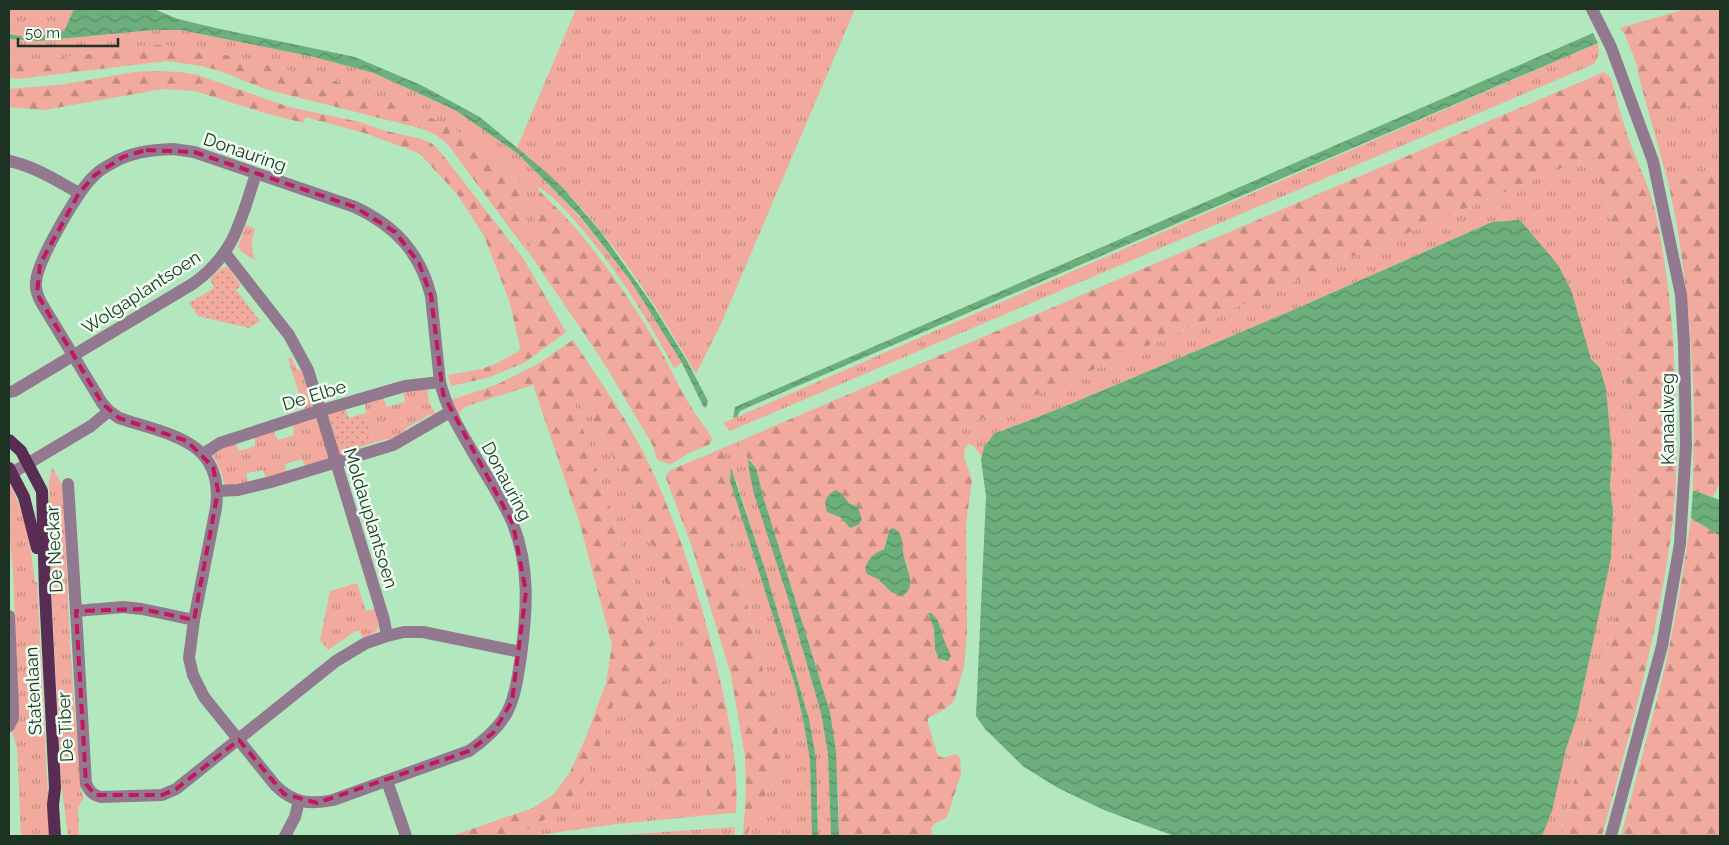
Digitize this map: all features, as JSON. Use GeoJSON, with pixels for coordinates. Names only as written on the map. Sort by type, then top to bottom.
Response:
{"type":"FeatureCollection","features":[{"type":"Feature","properties":{"kind":"main road","name":"Statenlaan"},"geometry":{"type":"LineString","coordinates":[[9,440],[21,451],[42,491],[55,788],[53,805],[55,836]]}},
{"type":"Feature","properties":{"kind":"main road","name":"Statenlaan"},"geometry":{"type":"LineString","coordinates":[[10,471],[24,497],[35,536],[45,592]]}},
{"type":"Feature","properties":{"kind":"main road","name":"Statenlaan"},"geometry":{"type":"LineString","coordinates":[[55,788],[60,804],[63,836]]}},
{"type":"Feature","properties":{"kind":"street","name":"Kanaalweg"},"geometry":{"type":"LineString","coordinates":[[1592,9],[1610,47],[1653,161],[1681,295],[1684,343],[1686,445],[1680,544],[1662,646],[1611,836]]}},
{"type":"Feature","properties":{"kind":"street","name":"Donauring"},"geometry":{"type":"LineString","coordinates":[[173,149],[194,152],[256,174],[355,207],[375,217],[395,232],[407,245],[419,263],[428,283],[431,296],[440,382],[450,412],[503,503],[513,524],[521,549],[526,592],[526,614],[516,690],[502,722],[493,733],[468,751],[387,781],[317,803],[299,801],[284,794],[275,785],[204,697],[193,675],[189,658],[194,620],[218,491],[213,468],[203,454],[187,441],[119,418],[109,411],[73,356],[37,294],[35,284],[40,264],[79,193],[95,175],[123,157],[146,150],[173,149]]}},
{"type":"Feature","properties":{"kind":"street"},"geometry":{"type":"LineString","coordinates":[[9,161],[41,172],[79,193]]}},
{"type":"Feature","properties":{"kind":"street","name":"Wolgaplantsoen"},"geometry":{"type":"LineString","coordinates":[[9,392],[14,391],[73,356],[210,271],[225,253],[237,230],[256,174]]}},
{"type":"Feature","properties":{"kind":"street","name":"Wolgaplantsoen"},"geometry":{"type":"LineString","coordinates":[[225,253],[293,341],[308,370],[320,411]]}},
{"type":"Feature","properties":{"kind":"street","name":"De Elbe"},"geometry":{"type":"LineString","coordinates":[[203,454],[220,442],[320,411],[405,386],[440,382]]}},
{"type":"Feature","properties":{"kind":"street"},"geometry":{"type":"LineString","coordinates":[[10,471],[28,463],[91,426],[109,411]]}},
{"type":"Feature","properties":{"kind":"street","name":"Moldauplantsoen"},"geometry":{"type":"LineString","coordinates":[[320,411],[384,620],[387,636]]}},
{"type":"Feature","properties":{"kind":"street"},"geometry":{"type":"LineString","coordinates":[[218,491],[238,490],[394,445],[450,412]]}},
{"type":"Feature","properties":{"kind":"street","name":"De Neckar"},"geometry":{"type":"LineString","coordinates":[[68,484],[76,611]]}},
{"type":"Feature","properties":{"kind":"street"},"geometry":{"type":"LineString","coordinates":[[76,611],[123,607],[194,620]]}},
{"type":"Feature","properties":{"kind":"street","name":"De Tiber"},"geometry":{"type":"LineString","coordinates":[[76,611],[86,784],[89,791],[101,797],[162,795],[176,789],[238,740]]}},
{"type":"Feature","properties":{"kind":"street"},"geometry":{"type":"LineString","coordinates":[[9,616],[13,709],[13,718],[9,726]]}},
{"type":"Feature","properties":{"kind":"street"},"geometry":{"type":"LineString","coordinates":[[238,740],[352,650],[387,636],[404,632],[423,632],[521,652]]}},
{"type":"Feature","properties":{"kind":"street"},"geometry":{"type":"LineString","coordinates":[[387,781],[406,836]]}},
{"type":"Feature","properties":{"kind":"street"},"geometry":{"type":"LineString","coordinates":[[285,836],[295,816],[299,801]]}},
{"type":"Feature","properties":{"kind":"highlighted area"},"geometry":{"type":"Polygon","coordinates":[[[146,150],[194,152],[355,207],[395,232],[419,263],[431,296],[443,394],[513,524],[526,592],[512,701],[493,733],[469,751],[317,803],[284,794],[239,740],[176,789],[162,795],[95,795],[86,784],[76,611],[142,609],[194,620],[218,491],[213,467],[187,441],[119,418],[102,403],[37,294],[40,264],[79,193],[95,175],[123,157],[146,150]]]}},
{"type":"Feature","properties":{"kind":"green space"},"geometry":{"type":"Polygon","coordinates":[[[9,9],[74,9],[64,31],[29,37],[9,32],[9,9]]]}},
{"type":"Feature","properties":{"kind":"green space"},"geometry":{"type":"Polygon","coordinates":[[[576,9],[855,9],[721,324],[696,374],[636,277],[601,231],[563,188],[517,148],[576,9]]]}},
{"type":"Feature","properties":{"kind":"green space"},"geometry":{"type":"Polygon","coordinates":[[[1686,9],[1720,9],[1720,94],[1651,121],[1637,65],[1625,35],[1620,28],[1686,9]]]}},
{"type":"Feature","properties":{"kind":"green space"},"geometry":{"type":"Polygon","coordinates":[[[153,30],[181,30],[314,57],[374,73],[455,110],[517,153],[578,215],[630,280],[682,363],[674,368],[654,332],[620,279],[596,246],[557,201],[539,187],[530,254],[520,242],[526,190],[518,180],[487,152],[457,131],[424,114],[339,82],[209,51],[165,45],[149,45],[48,60],[9,59],[9,39],[38,41],[153,30]]]}},
{"type":"Feature","properties":{"kind":"green space"},"geometry":{"type":"Polygon","coordinates":[[[1598,43],[1599,55],[1594,64],[730,431],[723,423],[1598,43]]]}},
{"type":"Feature","properties":{"kind":"green space"},"geometry":{"type":"Polygon","coordinates":[[[149,45],[165,45],[209,51],[339,82],[424,114],[457,131],[487,152],[518,180],[526,190],[520,242],[449,146],[435,135],[419,128],[265,89],[220,71],[167,61],[17,79],[9,78],[9,59],[48,60],[149,45]]]}},
{"type":"Feature","properties":{"kind":"green space"},"geometry":{"type":"Polygon","coordinates":[[[156,71],[198,75],[289,107],[360,122],[431,143],[438,149],[523,258],[566,332],[524,363],[487,378],[451,386],[448,375],[482,369],[495,364],[519,351],[520,347],[509,300],[484,236],[457,194],[419,153],[364,133],[305,117],[304,123],[268,114],[195,91],[163,89],[44,110],[9,107],[9,89],[66,84],[134,72],[156,71]]]}},
{"type":"Feature","properties":{"kind":"green space"},"geometry":{"type":"Polygon","coordinates":[[[1604,72],[1611,78],[1625,129],[1656,215],[1670,307],[1677,441],[1674,509],[1662,592],[1624,756],[1602,836],[1564,836],[1563,826],[1618,611],[1630,552],[1639,478],[1637,436],[1630,411],[1622,343],[1628,302],[1628,287],[1593,156],[1325,268],[960,428],[968,444],[964,457],[972,480],[966,523],[967,635],[964,667],[954,701],[945,709],[928,718],[928,724],[938,756],[944,758],[955,754],[960,757],[961,774],[947,817],[934,824],[931,829],[933,836],[839,836],[838,788],[830,712],[756,468],[737,442],[1604,72]],[[848,502],[840,517],[850,528],[858,507],[848,502]],[[886,540],[884,549],[873,555],[878,579],[891,592],[909,571],[903,553],[886,540]],[[928,614],[934,629],[935,652],[945,662],[941,626],[928,614]]]}},
{"type":"Feature","properties":{"kind":"green space"},"geometry":{"type":"Polygon","coordinates":[[[1720,94],[1720,172],[1668,182],[1651,121],[1720,94]]]}},
{"type":"Feature","properties":{"kind":"green space"},"geometry":{"type":"Polygon","coordinates":[[[1593,156],[1628,287],[1628,302],[1622,343],[1630,411],[1637,436],[1639,478],[1630,552],[1618,611],[1563,826],[1564,836],[1542,836],[1566,749],[1577,717],[1611,558],[1613,512],[1610,486],[1612,454],[1600,368],[1591,359],[1584,338],[1540,244],[1520,220],[1492,222],[1291,311],[1068,405],[994,434],[984,447],[982,457],[974,446],[968,444],[960,428],[1325,268],[1593,156]]]}},
{"type":"Feature","properties":{"kind":"green space"},"geometry":{"type":"Polygon","coordinates":[[[1720,172],[1720,482],[1713,497],[1693,490],[1694,410],[1690,332],[1682,257],[1668,182],[1720,172]]]}},
{"type":"Feature","properties":{"kind":"green space"},"geometry":{"type":"Polygon","coordinates":[[[538,190],[591,246],[621,288],[662,353],[693,411],[710,435],[712,440],[710,444],[689,453],[671,464],[657,459],[652,444],[602,360],[530,254],[538,190]]]}},
{"type":"Feature","properties":{"kind":"green space"},"geometry":{"type":"Polygon","coordinates":[[[246,225],[255,229],[252,244],[255,260],[242,252],[238,247],[246,225]]]}},
{"type":"Feature","properties":{"kind":"green space"},"geometry":{"type":"Polygon","coordinates":[[[226,267],[232,271],[241,285],[236,290],[260,321],[249,328],[198,316],[189,303],[214,288],[210,279],[220,269],[226,267]]]}},
{"type":"Feature","properties":{"kind":"green space"},"geometry":{"type":"Polygon","coordinates":[[[573,340],[616,405],[640,446],[675,525],[709,635],[728,719],[736,775],[736,813],[721,814],[707,797],[705,756],[699,712],[677,619],[657,555],[625,481],[583,398],[574,402],[642,605],[679,731],[689,772],[689,786],[685,793],[678,798],[667,798],[660,795],[655,788],[635,714],[629,700],[618,696],[611,710],[604,736],[592,765],[578,789],[559,809],[547,818],[513,836],[451,836],[533,808],[555,793],[570,772],[586,737],[606,683],[612,645],[579,521],[533,385],[467,406],[460,411],[459,417],[451,400],[496,385],[536,365],[573,340]]]}},
{"type":"Feature","properties":{"kind":"green space"},"geometry":{"type":"Polygon","coordinates":[[[291,357],[297,369],[302,371],[314,404],[311,410],[305,412],[288,359],[291,357]]]}},
{"type":"Feature","properties":{"kind":"green space"},"geometry":{"type":"Polygon","coordinates":[[[427,388],[429,402],[436,415],[429,415],[405,429],[404,435],[392,441],[387,439],[373,443],[365,403],[383,397],[387,407],[405,402],[403,391],[427,388]]]}},
{"type":"Feature","properties":{"kind":"green space"},"geometry":{"type":"Polygon","coordinates":[[[583,398],[625,481],[657,555],[677,619],[699,712],[705,756],[707,797],[721,814],[617,824],[532,836],[515,836],[585,777],[604,734],[617,696],[629,700],[635,714],[655,788],[660,795],[667,798],[679,731],[642,605],[574,402],[583,398]]]}},
{"type":"Feature","properties":{"kind":"green space"},"geometry":{"type":"Polygon","coordinates":[[[345,409],[349,418],[366,413],[373,443],[360,447],[358,452],[340,457],[328,414],[345,409]]]}},
{"type":"Feature","properties":{"kind":"green space"},"geometry":{"type":"Polygon","coordinates":[[[316,417],[331,458],[306,468],[302,459],[285,464],[286,474],[267,479],[263,470],[247,473],[248,484],[225,487],[221,471],[212,454],[235,442],[239,451],[255,446],[255,436],[273,430],[278,440],[294,435],[293,425],[316,417]]]}},
{"type":"Feature","properties":{"kind":"green space"},"geometry":{"type":"Polygon","coordinates":[[[737,442],[748,459],[749,470],[821,713],[828,754],[831,836],[818,836],[818,806],[809,719],[765,569],[737,483],[721,449],[737,442]]]}},
{"type":"Feature","properties":{"kind":"green space"},"geometry":{"type":"Polygon","coordinates":[[[721,449],[731,468],[730,481],[741,515],[728,523],[784,758],[746,836],[743,836],[746,790],[745,757],[731,675],[691,544],[666,478],[667,473],[673,469],[721,449]]]}},
{"type":"Feature","properties":{"kind":"green space"},"geometry":{"type":"Polygon","coordinates":[[[52,467],[63,486],[70,644],[81,791],[84,797],[78,808],[79,836],[68,836],[61,782],[52,600],[49,482],[52,467]]]}},
{"type":"Feature","properties":{"kind":"green space"},"geometry":{"type":"Polygon","coordinates":[[[9,482],[24,518],[35,582],[37,582],[50,836],[21,836],[17,748],[12,732],[19,720],[13,572],[9,530],[9,482]]]}},
{"type":"Feature","properties":{"kind":"green space"},"geometry":{"type":"Polygon","coordinates":[[[741,515],[795,685],[803,719],[810,760],[812,836],[746,836],[784,758],[728,522],[741,515]]]}},
{"type":"Feature","properties":{"kind":"green space"},"geometry":{"type":"Polygon","coordinates":[[[1691,518],[1720,536],[1720,836],[1621,836],[1666,663],[1691,518]]]}},
{"type":"Feature","properties":{"kind":"green space"},"geometry":{"type":"Polygon","coordinates":[[[357,583],[366,611],[375,609],[378,628],[374,633],[363,638],[359,631],[356,631],[328,650],[320,640],[330,591],[357,583]]]}},
{"type":"Feature","properties":{"kind":"green space"},"geometry":{"type":"Polygon","coordinates":[[[735,827],[734,836],[607,836],[735,827]]]}},
{"type":"Feature","properties":{"kind":"water"},"geometry":{"type":"Polygon","coordinates":[[[74,9],[154,9],[178,19],[355,57],[421,85],[480,117],[563,188],[601,232],[652,304],[686,359],[708,401],[706,408],[703,406],[682,363],[630,280],[579,215],[517,153],[455,110],[374,73],[314,57],[181,30],[153,30],[38,41],[9,39],[9,33],[29,37],[64,31],[74,9]]]}},
{"type":"Feature","properties":{"kind":"water"},"geometry":{"type":"Polygon","coordinates":[[[1593,33],[1598,43],[751,406],[740,411],[737,417],[733,418],[735,407],[1593,33]]]}},
{"type":"Feature","properties":{"kind":"water"},"geometry":{"type":"Polygon","coordinates":[[[1520,220],[1558,265],[1571,290],[1591,359],[1600,368],[1606,389],[1612,454],[1610,486],[1613,512],[1611,558],[1577,717],[1566,749],[1552,811],[1542,836],[1174,836],[1104,810],[1058,788],[1024,767],[985,729],[976,716],[986,496],[981,460],[984,447],[994,434],[1068,405],[1291,311],[1492,222],[1520,220]]]}},
{"type":"Feature","properties":{"kind":"water"},"geometry":{"type":"Polygon","coordinates":[[[748,459],[756,468],[830,712],[836,751],[839,836],[831,836],[828,754],[821,713],[787,595],[754,494],[748,459]]]}},
{"type":"Feature","properties":{"kind":"water"},"geometry":{"type":"Polygon","coordinates":[[[731,468],[765,569],[809,719],[816,759],[818,836],[812,836],[810,760],[795,685],[730,481],[731,468]]]}},
{"type":"Feature","properties":{"kind":"water"},"geometry":{"type":"Polygon","coordinates":[[[836,490],[849,503],[858,507],[862,520],[858,525],[850,528],[840,517],[827,512],[826,499],[836,490]]]}},
{"type":"Feature","properties":{"kind":"water"},"geometry":{"type":"Polygon","coordinates":[[[1693,490],[1720,500],[1720,536],[1691,518],[1693,490]]]}},
{"type":"Feature","properties":{"kind":"water"},"geometry":{"type":"Polygon","coordinates":[[[893,528],[901,536],[910,578],[909,588],[902,596],[891,592],[878,579],[867,574],[865,568],[872,556],[884,549],[890,529],[893,528]]]}},
{"type":"Feature","properties":{"kind":"water"},"geometry":{"type":"Polygon","coordinates":[[[928,613],[931,613],[938,622],[951,656],[948,661],[939,659],[935,650],[934,629],[928,613]]]}}]}
